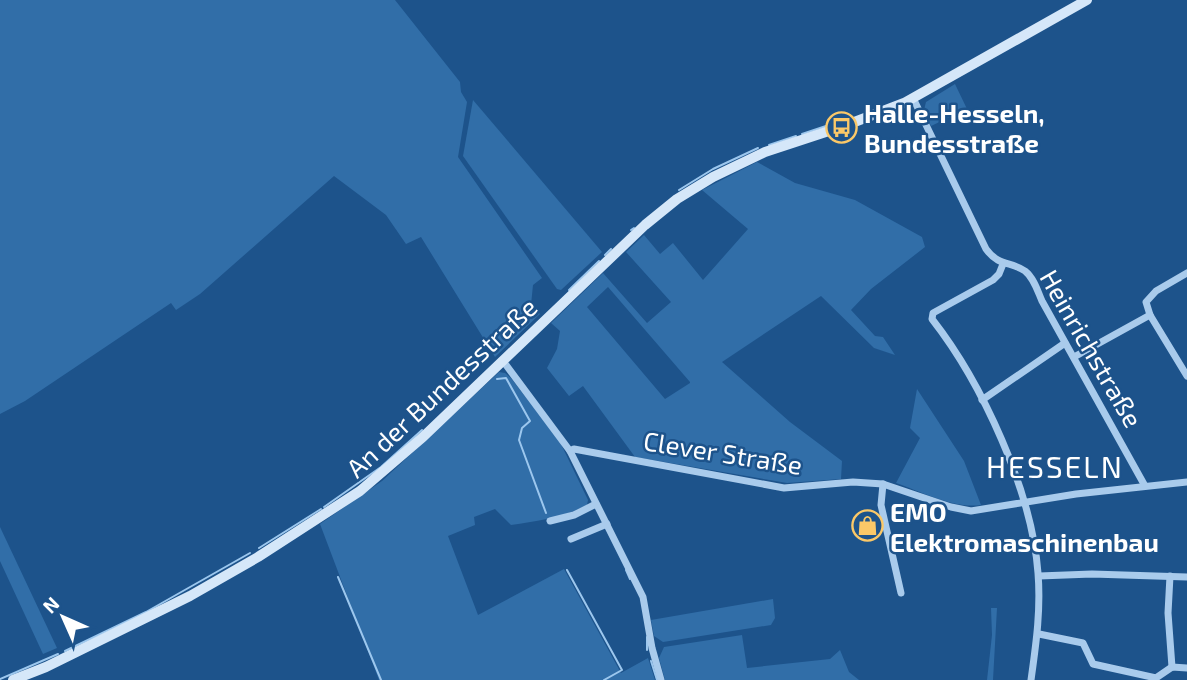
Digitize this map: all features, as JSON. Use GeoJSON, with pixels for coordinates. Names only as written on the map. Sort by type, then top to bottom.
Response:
{"type":"FeatureCollection","features":[{"type":"Feature","properties":{"kind":"main road","name":"An der Bundesstraße"},"geometry":{"type":"LineString","coordinates":[[13,680],[46,667],[190,596],[336,508],[402,457],[660,211],[706,180],[765,152],[849,124],[913,98],[1087,0]]}},
{"type":"Feature","properties":{"kind":"street","name":"Heinrichstraße"},"geometry":{"type":"LineString","coordinates":[[913,98],[986,249],[1003,264],[1026,272],[1032,279],[1145,486]]}},
{"type":"Feature","properties":{"kind":"street"},"geometry":{"type":"LineString","coordinates":[[1003,264],[993,281],[933,313],[932,319],[953,348],[982,401],[1010,460],[1026,503],[1039,576],[1039,634],[1031,680]]}},
{"type":"Feature","properties":{"kind":"street"},"geometry":{"type":"LineString","coordinates":[[1187,273],[1156,290],[1146,302],[1150,315],[1187,376]]}},
{"type":"Feature","properties":{"kind":"street"},"geometry":{"type":"LineString","coordinates":[[1074,357],[1150,315]]}},
{"type":"Feature","properties":{"kind":"street"},"geometry":{"type":"LineString","coordinates":[[982,401],[1065,343]]}},
{"type":"Feature","properties":{"kind":"street"},"geometry":{"type":"LineString","coordinates":[[503,361],[570,450],[607,524],[643,597],[661,680]]}},
{"type":"Feature","properties":{"kind":"street","name":"Clever Straße"},"geometry":{"type":"LineString","coordinates":[[570,450],[784,488],[853,482],[883,484],[971,511],[1187,482]]}},
{"type":"Feature","properties":{"kind":"street"},"geometry":{"type":"LineString","coordinates":[[883,484],[881,505],[901,593]]}},
{"type":"Feature","properties":{"kind":"street"},"geometry":{"type":"LineString","coordinates":[[550,521],[574,515],[596,504]]}},
{"type":"Feature","properties":{"kind":"street"},"geometry":{"type":"LineString","coordinates":[[571,539],[607,524]]}},
{"type":"Feature","properties":{"kind":"street"},"geometry":{"type":"LineString","coordinates":[[1039,576],[1092,574],[1187,577]]}},
{"type":"Feature","properties":{"kind":"street"},"geometry":{"type":"LineString","coordinates":[[1170,576],[1168,613],[1172,667]]}},
{"type":"Feature","properties":{"kind":"street"},"geometry":{"type":"LineString","coordinates":[[1039,634],[1083,643],[1093,664],[1156,678],[1172,667],[1187,668]]}},
{"type":"Feature","properties":{"kind":"shaded area"},"geometry":{"type":"Polygon","coordinates":[[[0,0],[395,0],[460,82],[461,92],[467,102],[458,157],[542,278],[533,285],[531,305],[540,314],[495,357],[421,237],[406,244],[386,215],[334,176],[200,294],[176,310],[171,303],[25,401],[0,414],[0,0]]]}},
{"type":"Feature","properties":{"kind":"shaded area"},"geometry":{"type":"Polygon","coordinates":[[[955,84],[967,109],[931,126],[924,110],[926,102],[955,84]]]}},
{"type":"Feature","properties":{"kind":"shaded area"},"geometry":{"type":"Polygon","coordinates":[[[473,100],[602,252],[561,290],[557,289],[463,156],[473,100]]]}},
{"type":"Feature","properties":{"kind":"shaded area"},"geometry":{"type":"Polygon","coordinates":[[[757,162],[795,183],[855,200],[922,237],[925,247],[871,289],[851,310],[875,336],[883,337],[895,355],[874,348],[821,296],[722,362],[790,422],[842,461],[841,479],[787,483],[635,457],[583,386],[569,396],[547,368],[557,349],[560,331],[551,323],[603,273],[647,323],[671,302],[626,252],[644,235],[660,254],[673,243],[703,280],[748,229],[702,190],[757,162]],[[608,287],[587,307],[665,399],[690,382],[608,287]]]}},
{"type":"Feature","properties":{"kind":"shaded area"},"geometry":{"type":"Polygon","coordinates":[[[499,372],[511,378],[560,442],[588,500],[587,505],[569,513],[511,525],[495,509],[474,517],[475,525],[448,536],[478,615],[564,569],[621,673],[648,658],[655,680],[379,680],[320,524],[382,481],[499,372]]]}},
{"type":"Feature","properties":{"kind":"shaded area"},"geometry":{"type":"Polygon","coordinates":[[[917,389],[964,461],[981,505],[960,505],[896,483],[920,438],[910,428],[917,389]]]}},
{"type":"Feature","properties":{"kind":"shaded area"},"geometry":{"type":"Polygon","coordinates":[[[0,527],[57,648],[43,654],[0,561],[0,527]]]}},
{"type":"Feature","properties":{"kind":"shaded area"},"geometry":{"type":"Polygon","coordinates":[[[773,599],[775,618],[771,625],[663,642],[654,636],[651,620],[773,599]]]}},
{"type":"Feature","properties":{"kind":"shaded area"},"geometry":{"type":"Polygon","coordinates":[[[991,608],[997,608],[993,680],[987,680],[992,635],[991,608]]]}},
{"type":"Feature","properties":{"kind":"shaded area"},"geometry":{"type":"Polygon","coordinates":[[[742,635],[747,668],[830,659],[840,650],[849,672],[859,680],[665,680],[659,658],[664,647],[742,635]]]}},
{"type":"Feature","properties":{"kind":"waterway"},"geometry":{"type":"LineString","coordinates":[[802,134],[838,122]]}},
{"type":"Feature","properties":{"kind":"waterway"},"geometry":{"type":"LineString","coordinates":[[769,145],[796,136]]}},
{"type":"Feature","properties":{"kind":"waterway"},"geometry":{"type":"LineString","coordinates":[[679,190],[713,169],[758,148]]}},
{"type":"Feature","properties":{"kind":"waterway"},"geometry":{"type":"LineString","coordinates":[[605,255],[611,249]]}},
{"type":"Feature","properties":{"kind":"waterway"},"geometry":{"type":"LineString","coordinates":[[569,290],[599,261]]}},
{"type":"Feature","properties":{"kind":"waterway"},"geometry":{"type":"LineString","coordinates":[[497,379],[506,378],[530,421],[522,428],[519,440],[546,513]]}},
{"type":"Feature","properties":{"kind":"waterway"},"geometry":{"type":"LineString","coordinates":[[324,507],[381,467],[422,430]]}},
{"type":"Feature","properties":{"kind":"waterway"},"geometry":{"type":"LineString","coordinates":[[259,548],[321,509]]}},
{"type":"Feature","properties":{"kind":"waterway"},"geometry":{"type":"LineString","coordinates":[[65,651],[146,612],[250,553]]}},
{"type":"Feature","properties":{"kind":"waterway"},"geometry":{"type":"LineString","coordinates":[[567,570],[622,670],[604,680]]}},
{"type":"Feature","properties":{"kind":"waterway"},"geometry":{"type":"LineString","coordinates":[[626,570],[630,579]]}},
{"type":"Feature","properties":{"kind":"waterway"},"geometry":{"type":"LineString","coordinates":[[338,577],[381,680]]}},
{"type":"Feature","properties":{"kind":"waterway"},"geometry":{"type":"LineString","coordinates":[[647,637],[647,650]]}},
{"type":"Feature","properties":{"kind":"waterway"},"geometry":{"type":"LineString","coordinates":[[0,679],[58,654]]}},
{"type":"Feature","properties":{"kind":"waterway"},"geometry":{"type":"LineString","coordinates":[[651,661],[657,680]]}},
{"type":"Feature","properties":{"kind":"place","name":"Halle-Hesseln, Bundesstraße"},"geometry":{"type":"Point","coordinates":[841,127]}},
{"type":"Feature","properties":{"kind":"place","name":"EMO Elektromaschinenbau"},"geometry":{"type":"Point","coordinates":[867,526]}},
{"type":"Feature","properties":{"kind":"district","name":"HESSELN"},"geometry":{"type":"Point","coordinates":[1055,466]}}]}
